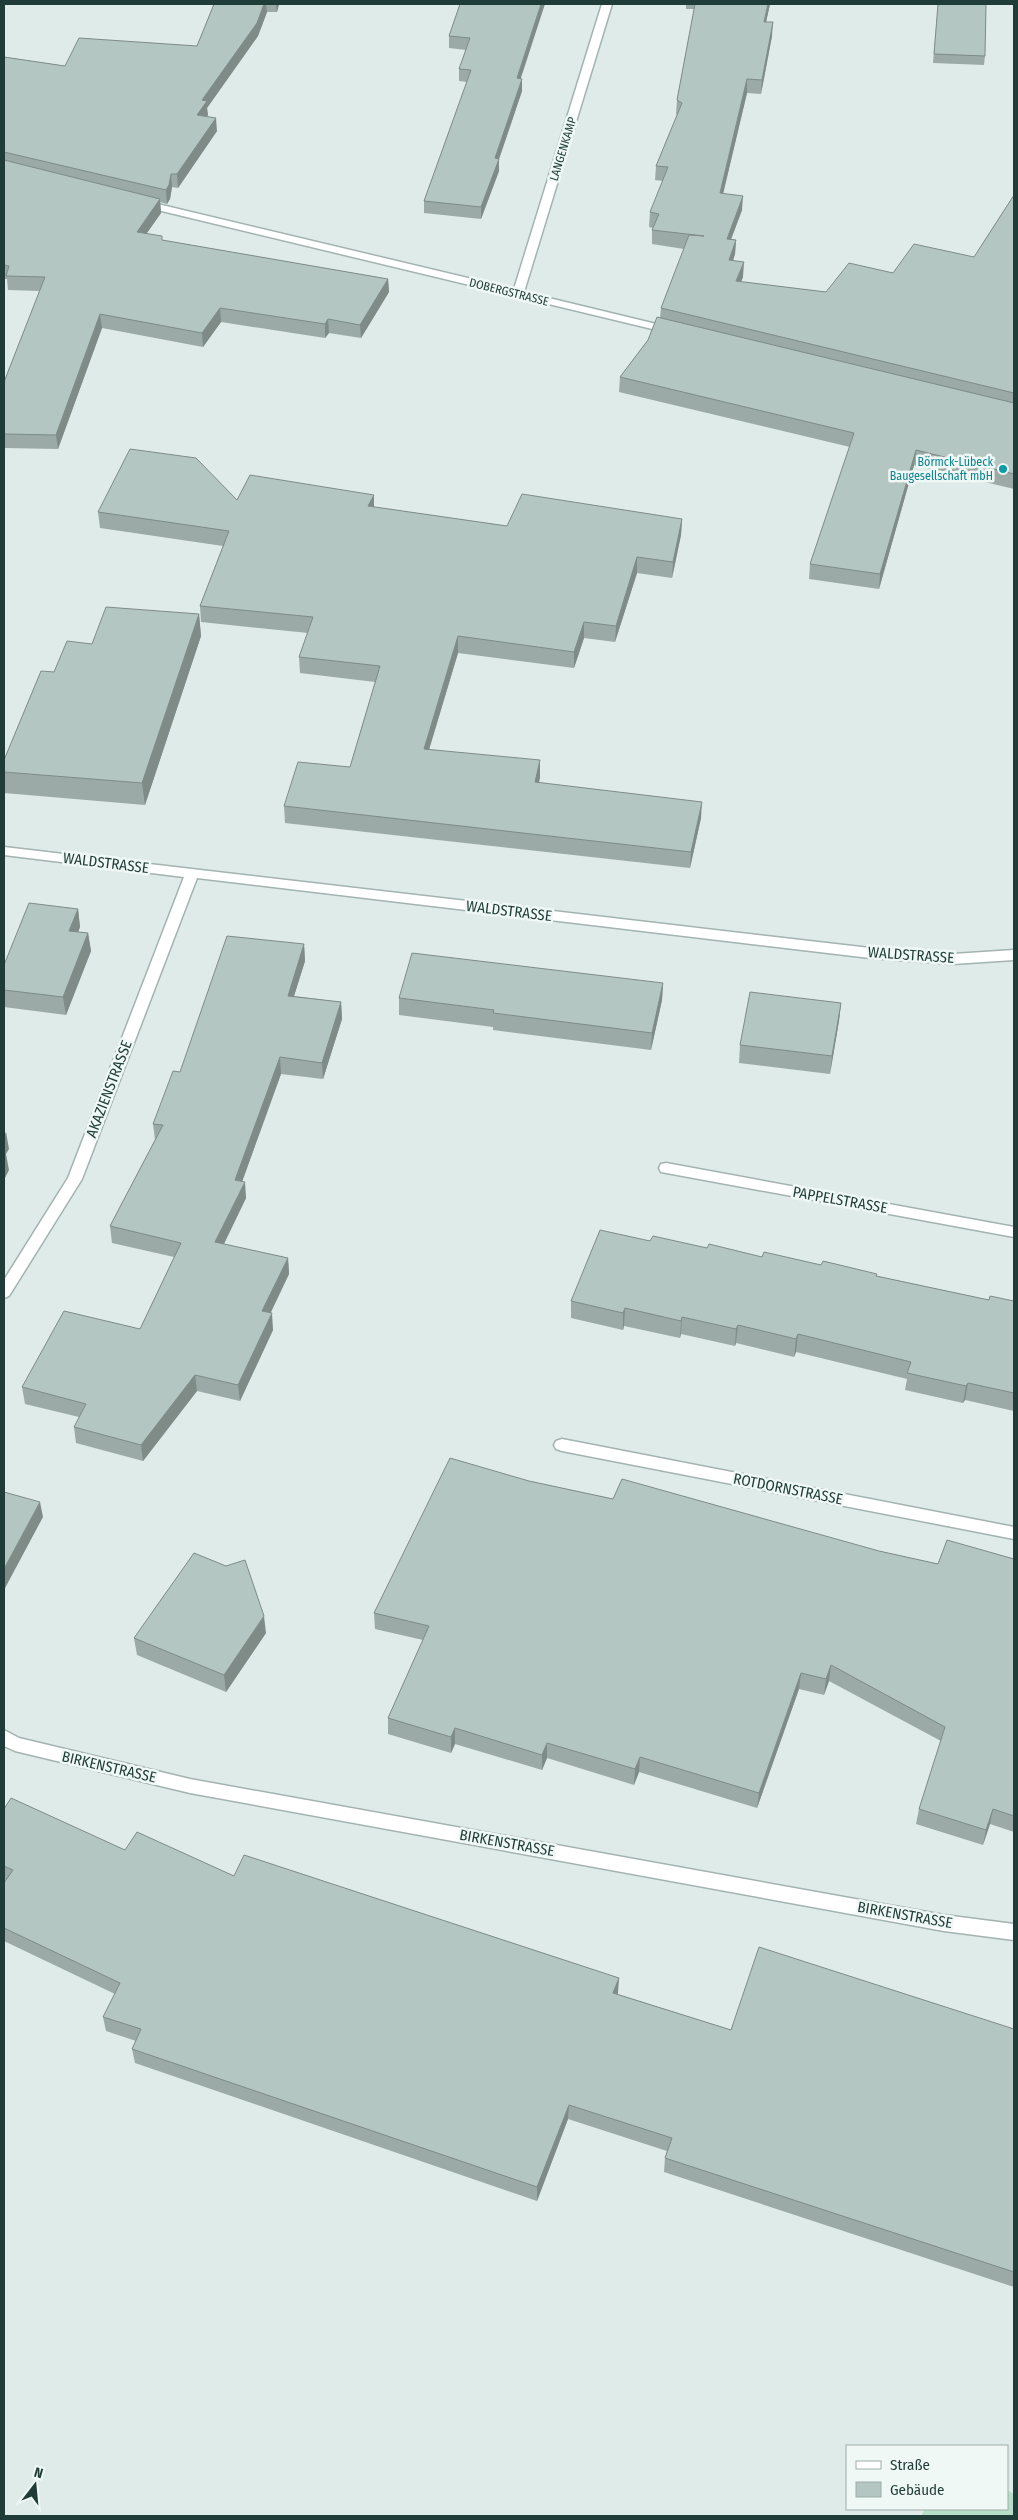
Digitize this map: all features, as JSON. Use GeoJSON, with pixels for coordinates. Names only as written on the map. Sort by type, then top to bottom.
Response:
{"type":"FeatureCollection","features":[{"type":"Feature","properties":{"kind":"street","name":"LANGENKAMP"},"geometry":{"type":"LineString","coordinates":[[518,294],[607,4]]}},
{"type":"Feature","properties":{"kind":"street","name":"DOBERGSTRASSE"},"geometry":{"type":"LineString","coordinates":[[130,200],[685,334]]}},
{"type":"Feature","properties":{"kind":"street","name":"WALDSTRASSE"},"geometry":{"type":"LineString","coordinates":[[4,851],[870,953],[953,959],[1014,955]]}},
{"type":"Feature","properties":{"kind":"street","name":"AKAZIENSTRASSE"},"geometry":{"type":"LineString","coordinates":[[4,1292],[75,1179],[192,874]]}},
{"type":"Feature","properties":{"kind":"street","name":"PAPPELSTRASSE"},"geometry":{"type":"LineString","coordinates":[[666,1168],[1014,1232]]}},
{"type":"Feature","properties":{"kind":"street","name":"ROTDORNSTRASSE"},"geometry":{"type":"LineString","coordinates":[[562,1445],[1014,1533]]}},
{"type":"Feature","properties":{"kind":"street","name":"BIRKENSTRASSE"},"geometry":{"type":"LineString","coordinates":[[4,1737],[16,1744],[190,1786],[944,1923],[1014,1932]]}},
{"type":"Feature","properties":{"kind":"green space"},"geometry":{"type":"Polygon","coordinates":[[[1008,2491],[1014,2494],[1014,2516],[921,2516],[924,2510],[1008,2510],[1008,2491]]]}},
{"type":"Feature","properties":{"kind":"building"},"geometry":{"type":"Polygon","coordinates":[[[214,4],[264,4],[257,23],[202,100],[207,101],[197,115],[216,118],[177,174],[171,174],[166,190],[4,152],[4,57],[65,66],[79,38],[197,46],[214,4]]]}},
{"type":"Feature","properties":{"kind":"building"},"geometry":{"type":"Polygon","coordinates":[[[460,4],[541,4],[517,78],[522,79],[495,158],[499,159],[481,207],[424,201],[471,70],[459,69],[470,38],[449,36],[460,4]]]}},
{"type":"Feature","properties":{"kind":"building"},"geometry":{"type":"Polygon","coordinates":[[[695,4],[768,4],[764,22],[773,22],[762,80],[747,79],[720,193],[743,196],[727,239],[736,240],[729,260],[744,262],[736,281],[826,292],[849,263],[893,273],[914,244],[974,257],[1014,195],[1014,393],[661,308],[689,235],[704,236],[652,230],[659,214],[650,212],[668,167],[656,166],[682,103],[677,100],[695,4]]]}},
{"type":"Feature","properties":{"kind":"building"},"geometry":{"type":"Polygon","coordinates":[[[938,4],[986,4],[985,56],[934,54],[938,4]]]}},
{"type":"Feature","properties":{"kind":"building"},"geometry":{"type":"Polygon","coordinates":[[[4,160],[160,199],[137,232],[162,236],[162,240],[388,279],[360,325],[328,319],[325,324],[220,308],[202,333],[100,314],[56,435],[4,434],[4,382],[45,277],[6,276],[9,266],[4,265],[4,160]]]}},
{"type":"Feature","properties":{"kind":"building"},"geometry":{"type":"Polygon","coordinates":[[[657,317],[1014,403],[1014,474],[916,450],[880,574],[810,564],[854,433],[620,377],[648,340],[657,317]]]}},
{"type":"Feature","properties":{"kind":"building"},"geometry":{"type":"Polygon","coordinates":[[[130,449],[196,458],[237,500],[250,475],[374,495],[368,506],[507,526],[522,494],[682,519],[673,562],[637,557],[616,626],[584,622],[574,652],[458,636],[424,749],[540,760],[535,782],[702,802],[691,852],[284,806],[298,762],[350,767],[380,666],[299,657],[313,617],[200,606],[229,531],[98,512],[130,449]]]}},
{"type":"Feature","properties":{"kind":"building"},"geometry":{"type":"Polygon","coordinates":[[[106,607],[199,614],[142,783],[4,772],[4,760],[41,671],[54,672],[67,641],[92,644],[106,607]]]}},
{"type":"Feature","properties":{"kind":"building"},"geometry":{"type":"Polygon","coordinates":[[[29,903],[78,909],[69,931],[88,933],[63,997],[4,990],[4,965],[29,903]]]}},
{"type":"Feature","properties":{"kind":"building"},"geometry":{"type":"Polygon","coordinates":[[[227,936],[304,944],[288,996],[341,1002],[322,1063],[280,1057],[235,1180],[245,1182],[215,1242],[288,1258],[262,1311],[272,1313],[238,1385],[195,1375],[141,1445],[74,1427],[86,1404],[22,1387],[64,1311],[140,1329],[181,1243],[110,1226],[163,1125],[153,1124],[173,1071],[180,1072],[227,936]]]}},
{"type":"Feature","properties":{"kind":"building"},"geometry":{"type":"Polygon","coordinates":[[[412,953],[663,983],[652,1033],[493,1013],[494,1010],[399,998],[412,953]]]}},
{"type":"Feature","properties":{"kind":"building"},"geometry":{"type":"Polygon","coordinates":[[[750,992],[841,1003],[832,1056],[740,1045],[750,992]]]}},
{"type":"Feature","properties":{"kind":"building"},"geometry":{"type":"Polygon","coordinates":[[[600,1230],[650,1241],[653,1236],[707,1248],[709,1244],[762,1257],[764,1252],[821,1265],[823,1261],[877,1274],[876,1276],[989,1300],[990,1296],[1014,1301],[1014,1393],[968,1383],[966,1386],[907,1373],[911,1362],[798,1334],[796,1339],[738,1325],[736,1329],[682,1317],[681,1321],[625,1308],[623,1313],[571,1301],[600,1230]]]}},
{"type":"Feature","properties":{"kind":"building"},"geometry":{"type":"Polygon","coordinates":[[[450,1458],[529,1481],[613,1499],[622,1479],[879,1551],[938,1564],[947,1540],[1014,1559],[1014,1816],[993,1809],[986,1830],[919,1809],[945,1727],[831,1665],[826,1679],[801,1673],[759,1793],[640,1757],[635,1769],[547,1743],[542,1755],[455,1728],[451,1737],[388,1718],[429,1626],[374,1613],[450,1458]]]}},
{"type":"Feature","properties":{"kind":"building"},"geometry":{"type":"Polygon","coordinates":[[[4,1492],[40,1502],[4,1569],[4,1492]]]}},
{"type":"Feature","properties":{"kind":"building"},"geometry":{"type":"Polygon","coordinates":[[[194,1553],[226,1566],[245,1560],[264,1616],[224,1675],[134,1638],[194,1553]]]}},
{"type":"Feature","properties":{"kind":"building"},"geometry":{"type":"Polygon","coordinates":[[[11,1798],[125,1850],[137,1832],[234,1876],[244,1855],[619,1978],[613,1993],[731,2030],[759,1947],[1014,2029],[1014,2272],[665,2158],[672,2138],[569,2105],[537,2187],[132,2049],[141,2029],[103,2017],[120,1983],[4,1928],[4,1883],[13,1870],[4,1866],[4,1809],[11,1798]]]}},
{"type":"Feature","properties":{"kind":"place","name":"Börmck-Lübeck Baugesellschaft mbH"},"geometry":{"type":"Point","coordinates":[1003,469]}}]}
